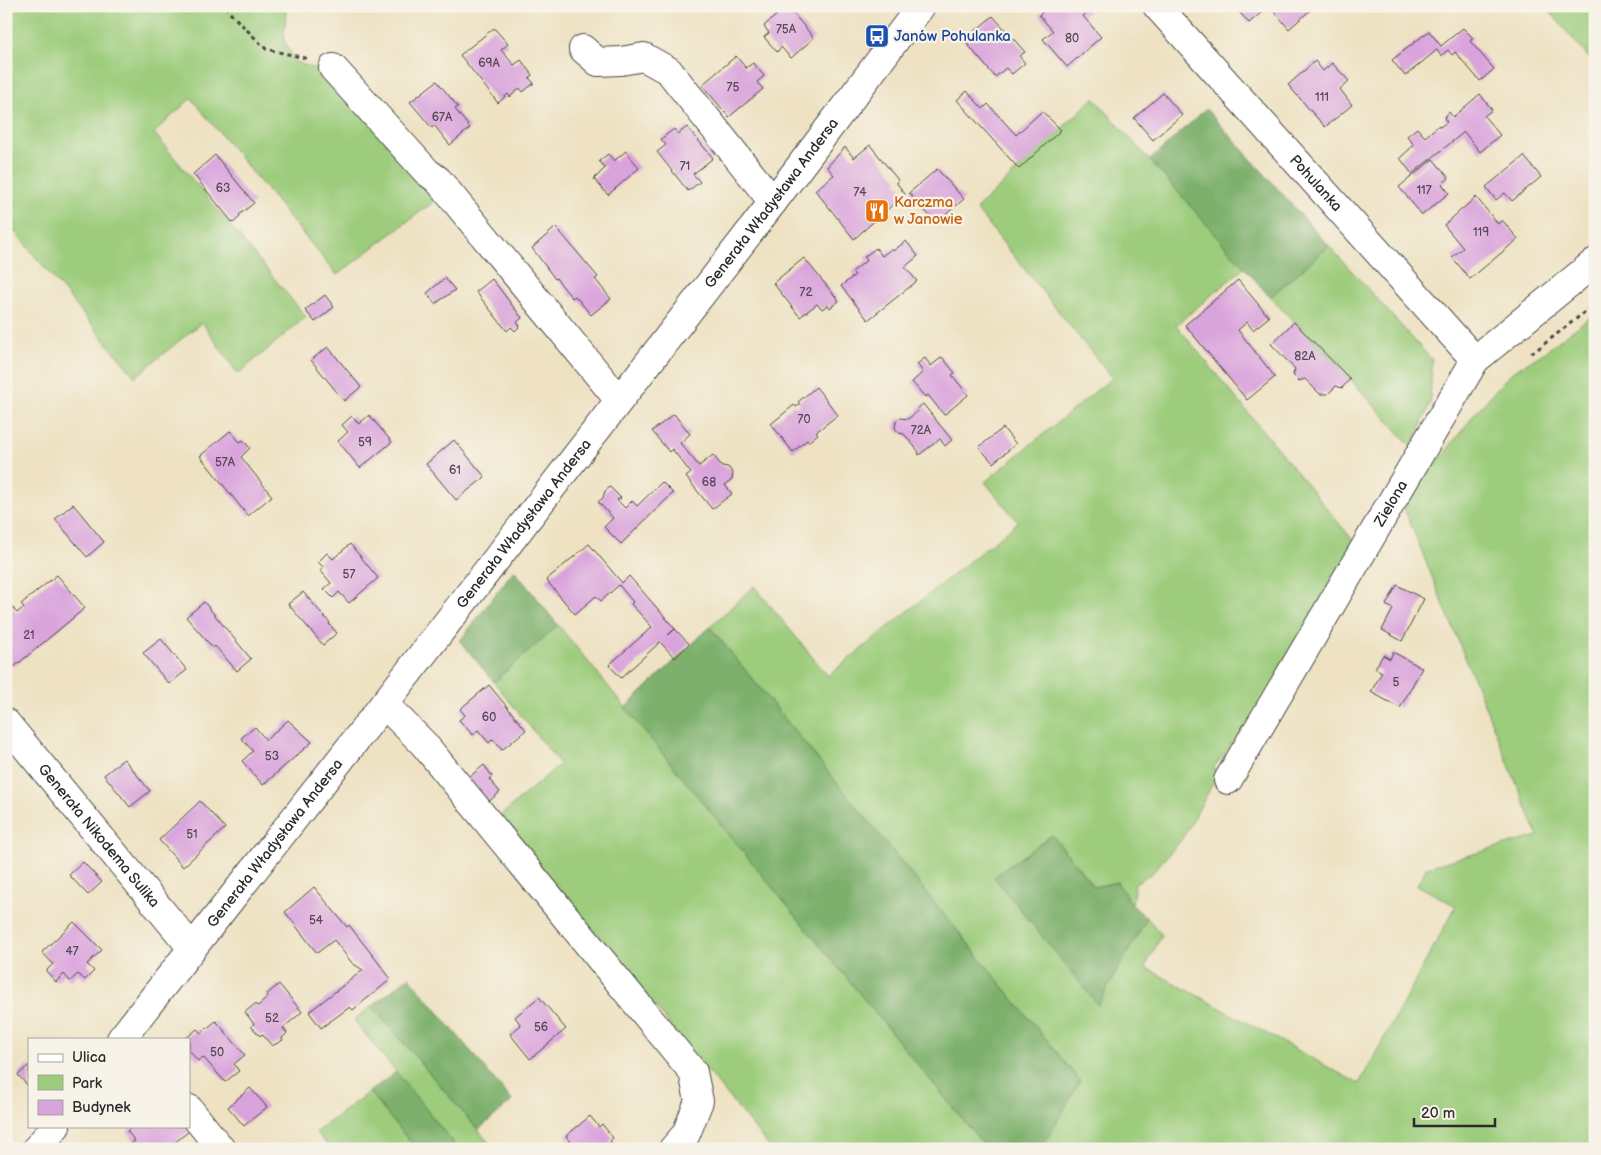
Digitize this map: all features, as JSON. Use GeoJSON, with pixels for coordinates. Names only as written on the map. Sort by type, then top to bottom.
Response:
{"type":"FeatureCollection","features":[{"type":"Feature","properties":{"kind":"street","name":"Generała Władysława Andersa"},"geometry":{"type":"LineString","coordinates":[[126,1037],[192,948],[384,704],[773,202],[921,6]]}},
{"type":"Feature","properties":{"kind":"street","name":"Pohulanka"},"geometry":{"type":"LineString","coordinates":[[1164,9],[1475,360]]}},
{"type":"Feature","properties":{"kind":"street"},"geometry":{"type":"LineString","coordinates":[[583,49],[598,62],[644,57],[669,71],[773,202]]}},
{"type":"Feature","properties":{"kind":"street"},"geometry":{"type":"LineString","coordinates":[[334,68],[427,172],[438,180],[619,400]]}},
{"type":"Feature","properties":{"kind":"street","name":"Zielona"},"geometry":{"type":"LineString","coordinates":[[1228,780],[1475,360],[1595,262]]}},
{"type":"Feature","properties":{"kind":"street"},"geometry":{"type":"LineString","coordinates":[[384,704],[422,743],[693,1072],[699,1101],[686,1134],[673,1149]]}},
{"type":"Feature","properties":{"kind":"street","name":"Generała Nikodema Sulika"},"geometry":{"type":"LineString","coordinates":[[6,723],[192,948]]}},
{"type":"Feature","properties":{"kind":"street"},"geometry":{"type":"LineString","coordinates":[[190,1110],[221,1149]]}},
{"type":"Feature","properties":{"kind":"street"},"geometry":{"type":"LineString","coordinates":[[36,1149],[54,1128]]}},
{"type":"Feature","properties":{"kind":"path"},"geometry":{"type":"LineString","coordinates":[[226,6],[229,12],[266,49],[304,57],[334,68]]}},
{"type":"Feature","properties":{"kind":"green space"},"geometry":{"type":"Polygon","coordinates":[[[6,6],[282,6],[286,11],[284,40],[295,62],[332,74],[441,196],[337,275],[191,98],[154,133],[306,317],[238,374],[202,322],[135,377],[6,221],[6,6]]]}},
{"type":"Feature","properties":{"kind":"green space"},"geometry":{"type":"Polygon","coordinates":[[[1545,6],[1595,6],[1595,65],[1545,6]]]}},
{"type":"Feature","properties":{"kind":"green space"},"geometry":{"type":"Polygon","coordinates":[[[1094,98],[1245,267],[1176,325],[1356,544],[1259,709],[1214,767],[1217,776],[1183,838],[1151,874],[1135,883],[1132,905],[1117,882],[1094,887],[1052,835],[994,877],[1098,1004],[1147,918],[1162,935],[1145,967],[1359,1084],[1456,906],[1417,885],[1427,867],[1538,836],[1404,508],[1437,446],[1441,458],[1477,411],[1511,373],[1542,354],[1595,313],[1595,1149],[1041,1149],[1080,1081],[710,627],[754,586],[828,676],[1018,522],[985,482],[1112,378],[976,209],[1094,98]]]}},
{"type":"Feature","properties":{"kind":"green space"},"geometry":{"type":"Polygon","coordinates":[[[1206,109],[1329,246],[1270,297],[1150,160],[1206,109]]]}},
{"type":"Feature","properties":{"kind":"green space"},"geometry":{"type":"Polygon","coordinates":[[[1329,246],[1432,360],[1430,404],[1412,447],[1350,379],[1270,297],[1329,246]]]}},
{"type":"Feature","properties":{"kind":"green space"},"geometry":{"type":"Polygon","coordinates":[[[514,570],[558,625],[494,682],[460,641],[514,570]]]}},
{"type":"Feature","properties":{"kind":"green space"},"geometry":{"type":"Polygon","coordinates":[[[558,625],[987,1149],[771,1149],[500,816],[560,764],[494,682],[558,625]]]}},
{"type":"Feature","properties":{"kind":"green space"},"geometry":{"type":"Polygon","coordinates":[[[710,627],[1080,1081],[1041,1149],[987,1149],[625,708],[710,627]]]}},
{"type":"Feature","properties":{"kind":"green space"},"geometry":{"type":"Polygon","coordinates":[[[1052,835],[1094,887],[1117,882],[1132,905],[1147,918],[1098,1005],[994,877],[1052,835]]]}},
{"type":"Feature","properties":{"kind":"green space"},"geometry":{"type":"Polygon","coordinates":[[[409,977],[512,1101],[478,1130],[372,1006],[409,977]]]}},
{"type":"Feature","properties":{"kind":"green space"},"geometry":{"type":"Polygon","coordinates":[[[372,1006],[494,1149],[458,1149],[354,1020],[372,1006]]]}},
{"type":"Feature","properties":{"kind":"green space"},"geometry":{"type":"Polygon","coordinates":[[[396,1072],[458,1149],[416,1149],[369,1092],[396,1072]]]}},
{"type":"Feature","properties":{"kind":"green space"},"geometry":{"type":"Polygon","coordinates":[[[369,1092],[416,1149],[330,1149],[316,1132],[369,1092]]]}},
{"type":"Feature","properties":{"kind":"building"},"geometry":{"type":"Polygon","coordinates":[[[787,6],[814,38],[791,58],[781,47],[777,52],[764,37],[769,33],[764,26],[787,6]]]}},
{"type":"Feature","properties":{"kind":"building"},"geometry":{"type":"Polygon","coordinates":[[[1049,6],[1085,6],[1089,11],[1083,16],[1101,37],[1067,67],[1043,39],[1053,31],[1039,15],[1049,6]]]}},
{"type":"Feature","properties":{"kind":"building"},"geometry":{"type":"Polygon","coordinates":[[[1234,6],[1269,6],[1249,23],[1234,6]]]}},
{"type":"Feature","properties":{"kind":"building"},"geometry":{"type":"Polygon","coordinates":[[[1270,6],[1315,6],[1289,29],[1270,6]]]}},
{"type":"Feature","properties":{"kind":"building"},"geometry":{"type":"Polygon","coordinates":[[[993,16],[1025,52],[1019,56],[1025,63],[1012,74],[1006,68],[995,77],[964,40],[993,16]]]}},
{"type":"Feature","properties":{"kind":"building"},"geometry":{"type":"Polygon","coordinates":[[[494,28],[508,44],[501,50],[514,65],[521,60],[532,75],[529,78],[534,83],[523,92],[520,88],[510,97],[508,94],[498,103],[460,55],[494,28]]]}},
{"type":"Feature","properties":{"kind":"building"},"geometry":{"type":"Polygon","coordinates":[[[1463,28],[1473,38],[1470,41],[1494,69],[1480,81],[1455,52],[1452,55],[1448,50],[1441,56],[1437,50],[1405,76],[1392,60],[1429,31],[1441,46],[1463,28]]]}},
{"type":"Feature","properties":{"kind":"building"},"geometry":{"type":"Polygon","coordinates":[[[736,56],[746,68],[753,63],[764,76],[757,82],[763,89],[729,117],[702,85],[736,56]]]}},
{"type":"Feature","properties":{"kind":"building"},"geometry":{"type":"Polygon","coordinates":[[[1315,61],[1323,71],[1332,63],[1349,81],[1340,89],[1352,105],[1325,127],[1288,85],[1315,61]]]}},
{"type":"Feature","properties":{"kind":"building"},"geometry":{"type":"Polygon","coordinates":[[[437,81],[458,107],[455,109],[470,128],[450,145],[434,125],[432,128],[410,102],[437,81]]]}},
{"type":"Feature","properties":{"kind":"building"},"geometry":{"type":"Polygon","coordinates":[[[967,91],[983,109],[988,104],[1016,135],[1042,111],[1061,130],[1019,169],[957,100],[967,91]]]}},
{"type":"Feature","properties":{"kind":"building"},"geometry":{"type":"Polygon","coordinates":[[[1163,93],[1182,115],[1153,140],[1134,118],[1163,93]]]}},
{"type":"Feature","properties":{"kind":"building"},"geometry":{"type":"Polygon","coordinates":[[[1480,94],[1492,110],[1484,116],[1500,135],[1480,152],[1464,132],[1412,174],[1400,158],[1414,145],[1407,136],[1417,128],[1425,137],[1439,125],[1440,127],[1447,122],[1444,118],[1449,112],[1453,117],[1480,94]]]}},
{"type":"Feature","properties":{"kind":"building"},"geometry":{"type":"Polygon","coordinates":[[[687,127],[713,158],[693,174],[700,182],[688,191],[657,152],[666,145],[661,139],[674,129],[678,134],[687,127]]]}},
{"type":"Feature","properties":{"kind":"building"},"geometry":{"type":"Polygon","coordinates":[[[870,145],[898,180],[896,182],[905,194],[854,239],[815,190],[834,175],[827,167],[845,147],[854,158],[870,145]]]}},
{"type":"Feature","properties":{"kind":"building"},"geometry":{"type":"Polygon","coordinates":[[[626,151],[639,168],[608,195],[594,179],[605,168],[599,161],[608,154],[614,161],[626,151]]]}},
{"type":"Feature","properties":{"kind":"building"},"geometry":{"type":"Polygon","coordinates":[[[215,155],[254,203],[239,215],[240,217],[233,223],[193,174],[215,155]]]}},
{"type":"Feature","properties":{"kind":"building"},"geometry":{"type":"Polygon","coordinates":[[[1524,156],[1541,177],[1512,201],[1505,193],[1496,200],[1486,187],[1524,156]]]}},
{"type":"Feature","properties":{"kind":"building"},"geometry":{"type":"Polygon","coordinates":[[[1433,159],[1449,178],[1442,184],[1449,193],[1422,215],[1399,187],[1433,159]]]}},
{"type":"Feature","properties":{"kind":"building"},"geometry":{"type":"Polygon","coordinates":[[[937,169],[964,199],[936,223],[909,193],[937,169]]]}},
{"type":"Feature","properties":{"kind":"building"},"geometry":{"type":"Polygon","coordinates":[[[1476,197],[1498,224],[1502,220],[1518,239],[1470,279],[1452,257],[1463,248],[1444,225],[1476,197]]]}},
{"type":"Feature","properties":{"kind":"building"},"geometry":{"type":"Polygon","coordinates":[[[556,227],[598,277],[595,279],[611,299],[591,315],[575,296],[572,298],[555,279],[532,248],[556,227]]]}},
{"type":"Feature","properties":{"kind":"building"},"geometry":{"type":"Polygon","coordinates":[[[906,241],[918,256],[905,267],[917,281],[868,320],[841,286],[855,275],[852,272],[867,260],[864,257],[876,248],[882,256],[891,249],[893,251],[906,241]]]}},
{"type":"Feature","properties":{"kind":"building"},"geometry":{"type":"Polygon","coordinates":[[[804,258],[839,301],[830,308],[828,305],[822,309],[817,304],[800,317],[773,283],[804,258]]]}},
{"type":"Feature","properties":{"kind":"building"},"geometry":{"type":"Polygon","coordinates":[[[445,278],[455,290],[435,304],[427,293],[445,278]]]}},
{"type":"Feature","properties":{"kind":"building"},"geometry":{"type":"Polygon","coordinates":[[[492,279],[522,318],[517,322],[520,326],[515,331],[511,327],[507,331],[476,292],[492,279]]]}},
{"type":"Feature","properties":{"kind":"building"},"geometry":{"type":"Polygon","coordinates":[[[1238,280],[1269,317],[1253,330],[1247,322],[1238,330],[1275,377],[1247,400],[1185,325],[1238,280]]]}},
{"type":"Feature","properties":{"kind":"building"},"geometry":{"type":"Polygon","coordinates":[[[325,295],[334,307],[315,322],[305,310],[325,295]]]}},
{"type":"Feature","properties":{"kind":"building"},"geometry":{"type":"Polygon","coordinates":[[[1294,322],[1350,379],[1342,388],[1336,386],[1328,394],[1320,394],[1305,379],[1299,381],[1293,375],[1295,369],[1271,344],[1294,322]]]}},
{"type":"Feature","properties":{"kind":"building"},"geometry":{"type":"Polygon","coordinates":[[[328,347],[361,387],[344,401],[311,360],[328,347]]]}},
{"type":"Feature","properties":{"kind":"building"},"geometry":{"type":"Polygon","coordinates":[[[942,357],[955,373],[952,375],[968,395],[944,415],[928,395],[925,397],[912,382],[923,372],[917,364],[925,358],[931,366],[942,357]]]}},
{"type":"Feature","properties":{"kind":"building"},"geometry":{"type":"Polygon","coordinates":[[[816,387],[838,415],[816,432],[818,434],[808,442],[807,440],[793,452],[771,424],[794,405],[796,407],[800,404],[798,402],[816,387]]]}},
{"type":"Feature","properties":{"kind":"building"},"geometry":{"type":"Polygon","coordinates":[[[923,404],[952,440],[945,446],[940,439],[919,455],[919,452],[904,434],[899,433],[895,428],[896,421],[900,418],[908,419],[923,404]]]}},
{"type":"Feature","properties":{"kind":"building"},"geometry":{"type":"Polygon","coordinates":[[[674,414],[690,434],[680,443],[699,466],[713,455],[722,466],[728,467],[733,473],[732,479],[725,485],[732,494],[712,509],[686,477],[691,473],[672,449],[669,452],[652,431],[674,414]]]}},
{"type":"Feature","properties":{"kind":"building"},"geometry":{"type":"Polygon","coordinates":[[[369,415],[392,442],[360,468],[338,441],[348,432],[342,425],[352,416],[359,424],[369,415]]]}},
{"type":"Feature","properties":{"kind":"building"},"geometry":{"type":"Polygon","coordinates":[[[1003,428],[1016,444],[993,463],[979,447],[1003,428]]]}},
{"type":"Feature","properties":{"kind":"building"},"geometry":{"type":"Polygon","coordinates":[[[230,431],[240,442],[243,440],[250,448],[241,457],[272,496],[248,516],[200,456],[230,431]]]}},
{"type":"Feature","properties":{"kind":"building"},"geometry":{"type":"Polygon","coordinates":[[[454,440],[485,477],[456,500],[426,464],[454,440]]]}},
{"type":"Feature","properties":{"kind":"building"},"geometry":{"type":"Polygon","coordinates":[[[662,482],[673,493],[621,544],[604,527],[613,518],[598,502],[603,498],[605,491],[610,487],[621,498],[617,500],[625,508],[632,501],[637,506],[662,482]]]}},
{"type":"Feature","properties":{"kind":"building"},"geometry":{"type":"Polygon","coordinates":[[[73,504],[104,542],[87,557],[55,519],[73,504]]]}},
{"type":"Feature","properties":{"kind":"building"},"geometry":{"type":"Polygon","coordinates":[[[350,544],[378,578],[349,603],[339,592],[333,598],[324,589],[331,583],[320,570],[323,567],[318,562],[327,553],[333,559],[350,544]]]}},
{"type":"Feature","properties":{"kind":"building"},"geometry":{"type":"Polygon","coordinates":[[[589,544],[622,583],[629,576],[689,644],[675,658],[660,642],[621,678],[609,665],[652,627],[631,604],[633,602],[619,585],[601,601],[596,596],[575,614],[546,580],[589,544]]]}},
{"type":"Feature","properties":{"kind":"building"},"geometry":{"type":"Polygon","coordinates":[[[57,575],[85,608],[14,667],[6,657],[6,600],[17,613],[24,607],[21,604],[57,575]]]}},
{"type":"Feature","properties":{"kind":"building"},"geometry":{"type":"Polygon","coordinates":[[[1397,585],[1424,599],[1402,641],[1382,630],[1393,609],[1386,605],[1397,585]]]}},
{"type":"Feature","properties":{"kind":"building"},"geometry":{"type":"Polygon","coordinates":[[[303,592],[337,633],[323,645],[288,604],[303,592]]]}},
{"type":"Feature","properties":{"kind":"building"},"geometry":{"type":"Polygon","coordinates":[[[204,602],[251,659],[237,671],[215,646],[213,648],[186,617],[204,602]]]}},
{"type":"Feature","properties":{"kind":"building"},"geometry":{"type":"Polygon","coordinates":[[[161,639],[187,670],[169,684],[143,653],[161,639]]]}},
{"type":"Feature","properties":{"kind":"building"},"geometry":{"type":"Polygon","coordinates":[[[1393,652],[1422,668],[1400,708],[1371,692],[1382,672],[1375,668],[1383,655],[1390,659],[1393,652]]]}},
{"type":"Feature","properties":{"kind":"building"},"geometry":{"type":"Polygon","coordinates":[[[489,685],[526,730],[502,750],[493,739],[489,743],[478,730],[473,735],[459,720],[465,715],[460,709],[489,685]]]}},
{"type":"Feature","properties":{"kind":"building"},"geometry":{"type":"Polygon","coordinates":[[[288,720],[312,742],[263,785],[242,761],[253,751],[241,738],[255,727],[266,740],[288,720]]]}},
{"type":"Feature","properties":{"kind":"building"},"geometry":{"type":"Polygon","coordinates":[[[124,759],[150,791],[130,807],[104,775],[124,759]]]}},
{"type":"Feature","properties":{"kind":"building"},"geometry":{"type":"Polygon","coordinates":[[[484,765],[492,776],[489,779],[500,792],[487,803],[468,778],[484,765]]]}},
{"type":"Feature","properties":{"kind":"building"},"geometry":{"type":"Polygon","coordinates":[[[200,801],[225,828],[183,867],[159,840],[200,801]]]}},
{"type":"Feature","properties":{"kind":"building"},"geometry":{"type":"Polygon","coordinates":[[[83,862],[102,882],[88,895],[69,875],[83,862]]]}},
{"type":"Feature","properties":{"kind":"building"},"geometry":{"type":"Polygon","coordinates":[[[314,887],[347,927],[349,925],[391,979],[353,1010],[350,1007],[321,1028],[309,1012],[363,970],[352,963],[334,940],[317,953],[285,912],[314,887]]]}},
{"type":"Feature","properties":{"kind":"building"},"geometry":{"type":"Polygon","coordinates":[[[74,922],[102,950],[87,964],[94,971],[85,980],[78,974],[70,981],[64,974],[56,982],[46,971],[53,964],[42,952],[74,922]]]}},
{"type":"Feature","properties":{"kind":"building"},"geometry":{"type":"Polygon","coordinates":[[[279,984],[302,1012],[283,1028],[287,1033],[282,1038],[283,1040],[272,1046],[262,1034],[260,1036],[251,1026],[254,1024],[245,1012],[255,1004],[258,1006],[268,997],[266,995],[279,984]]]}},
{"type":"Feature","properties":{"kind":"building"},"geometry":{"type":"Polygon","coordinates":[[[539,997],[566,1029],[530,1059],[510,1034],[521,1025],[515,1017],[539,997]]]}},
{"type":"Feature","properties":{"kind":"building"},"geometry":{"type":"Polygon","coordinates":[[[216,1021],[245,1055],[234,1064],[239,1071],[225,1082],[203,1057],[198,1061],[190,1051],[190,1038],[186,1038],[197,1029],[201,1033],[216,1021]]]}},
{"type":"Feature","properties":{"kind":"building"},"geometry":{"type":"Polygon","coordinates":[[[28,1066],[28,1086],[18,1075],[28,1066]]]}},
{"type":"Feature","properties":{"kind":"building"},"geometry":{"type":"Polygon","coordinates":[[[250,1088],[267,1107],[244,1126],[228,1107],[250,1088]]]}},
{"type":"Feature","properties":{"kind":"building"},"geometry":{"type":"Polygon","coordinates":[[[590,1116],[599,1127],[602,1124],[613,1138],[610,1141],[616,1149],[577,1149],[566,1136],[590,1116]]]}},
{"type":"Feature","properties":{"kind":"building"},"geometry":{"type":"Polygon","coordinates":[[[131,1128],[187,1128],[189,1131],[167,1149],[152,1149],[151,1147],[149,1149],[136,1149],[131,1143],[135,1141],[127,1131],[131,1128]]]}},
{"type":"Feature","properties":{"kind":"place","name":"Janów Pohulanka"},"geometry":{"type":"Point","coordinates":[877,36]}},
{"type":"Feature","properties":{"kind":"place","name":"Karczma w Janowie"},"geometry":{"type":"Point","coordinates":[877,211]}}]}
